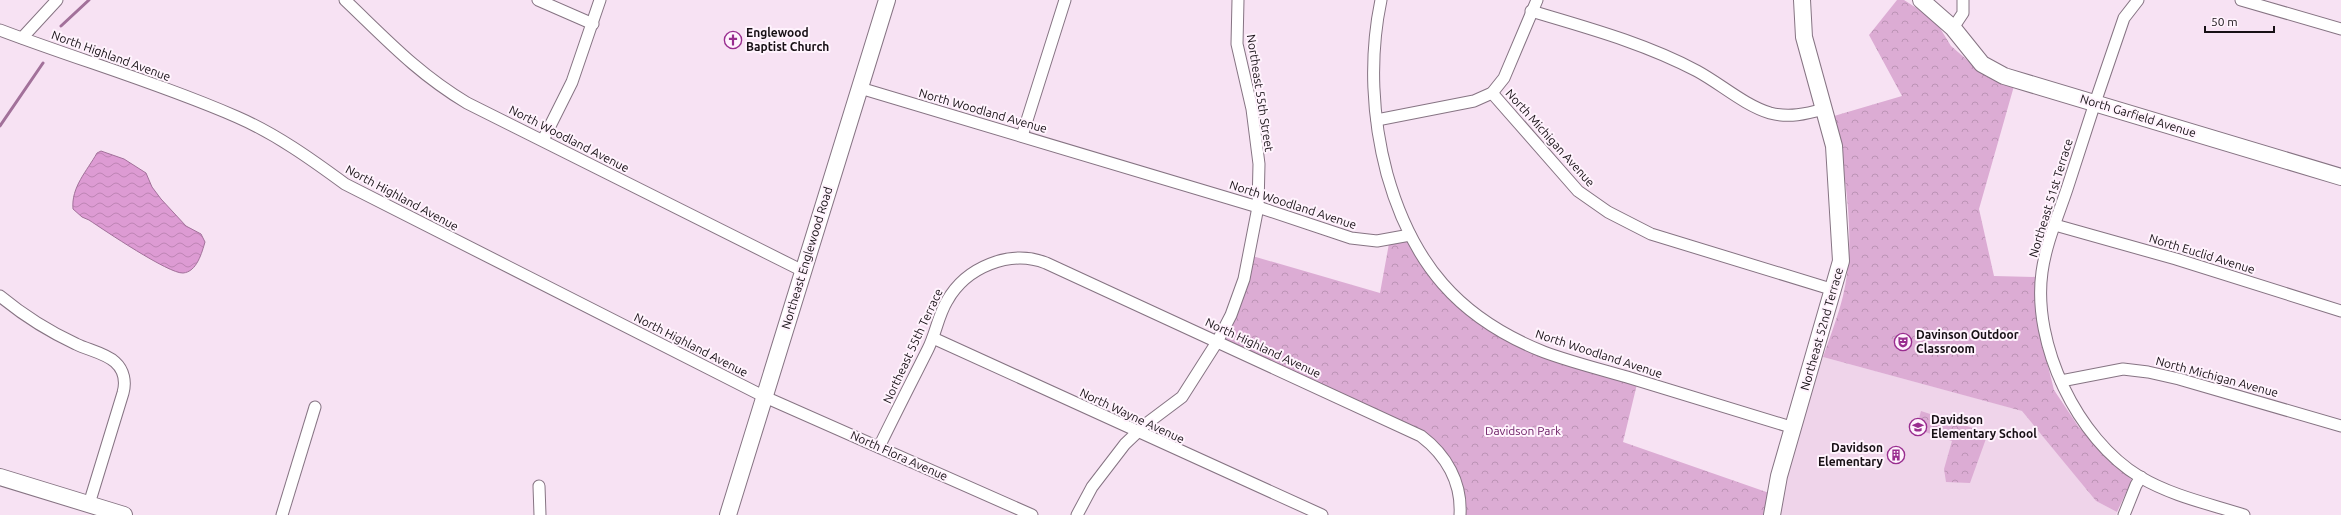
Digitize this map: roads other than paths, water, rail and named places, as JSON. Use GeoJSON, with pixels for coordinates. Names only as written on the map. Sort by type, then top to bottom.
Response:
{"type":"FeatureCollection","features":[{"type":"Feature","properties":{"kind":"street"},"geometry":{"type":"LineString","coordinates":[[0,30],[22,38],[57,0]]}},
{"type":"Feature","properties":{"kind":"street","name":"North Woodland Avenue"},"geometry":{"type":"LineString","coordinates":[[345,0],[401,55],[426,77],[467,103],[803,271]]}},
{"type":"Feature","properties":{"kind":"street"},"geometry":{"type":"LineString","coordinates":[[538,0],[593,24]]}},
{"type":"Feature","properties":{"kind":"street"},"geometry":{"type":"LineString","coordinates":[[543,140],[572,82],[600,0]]}},
{"type":"Feature","properties":{"kind":"street","name":"Northeast Englewood Road"},"geometry":{"type":"LineString","coordinates":[[728,515],[887,0]]}},
{"type":"Feature","properties":{"kind":"street"},"geometry":{"type":"LineString","coordinates":[[1022,136],[1065,0]]}},
{"type":"Feature","properties":{"kind":"street","name":"Northeast 55th Street"},"geometry":{"type":"LineString","coordinates":[[1077,515],[1092,487],[1106,467],[1137,432],[1182,397],[1217,342],[1233,308],[1244,279],[1258,207],[1259,164],[1255,128],[1237,44],[1238,0]]}},
{"type":"Feature","properties":{"kind":"street"},"geometry":{"type":"LineString","coordinates":[[1381,0],[1374,38],[1373,69],[1377,120],[1391,187],[1410,235]]}},
{"type":"Feature","properties":{"kind":"street"},"geometry":{"type":"LineString","coordinates":[[1492,93],[1504,78],[1537,0]]}},
{"type":"Feature","properties":{"kind":"street","name":"Northeast 52nd Terrace"},"geometry":{"type":"LineString","coordinates":[[1772,515],[1779,476],[1834,290],[1841,261],[1838,190],[1834,146],[1804,37],[1802,0]]}},
{"type":"Feature","properties":{"kind":"street"},"geometry":{"type":"LineString","coordinates":[[1953,28],[1963,13],[1964,0]]}},
{"type":"Feature","properties":{"kind":"street","name":"Northeast 51st Terrace"},"geometry":{"type":"LineString","coordinates":[[2138,0],[2124,18],[2094,102],[2044,263],[2041,294],[2045,329],[2061,381],[2089,430],[2122,465],[2141,477]]}},
{"type":"Feature","properties":{"kind":"street"},"geometry":{"type":"LineString","coordinates":[[2241,0],[2341,29]]}},
{"type":"Feature","properties":{"kind":"street","name":"North Garfield Avenue"},"geometry":{"type":"LineString","coordinates":[[1926,1],[1953,28],[1973,55],[1992,71],[2341,177]]}},
{"type":"Feature","properties":{"kind":"street"},"geometry":{"type":"LineString","coordinates":[[1532,11],[1615,35],[1697,71],[1769,112],[1794,115],[1824,109]]}},
{"type":"Feature","properties":{"kind":"street","name":"North Highland Avenue"},"geometry":{"type":"LineString","coordinates":[[22,38],[128,74],[237,117],[283,142],[345,184],[765,397]]}},
{"type":"Feature","properties":{"kind":"street","name":"North Woodland Avenue"},"geometry":{"type":"LineString","coordinates":[[860,88],[1258,207],[1351,238],[1377,241],[1410,235],[1424,260],[1444,286],[1474,312],[1525,343],[1546,352],[1794,428]]}},
{"type":"Feature","properties":{"kind":"street","name":"North Michigan Avenue"},"geometry":{"type":"LineString","coordinates":[[1377,120],[1474,101],[1492,93],[1578,191],[1608,212],[1651,234],[1834,290]]}},
{"type":"Feature","properties":{"kind":"street","name":"North Euclid Avenue"},"geometry":{"type":"LineString","coordinates":[[2055,226],[2176,259],[2341,311]]}},
{"type":"Feature","properties":{"kind":"street","name":"North Highland Avenue"},"geometry":{"type":"LineString","coordinates":[[1006,259],[1026,258],[1046,262],[1421,436],[1439,452],[1452,472],[1459,496],[1460,515]]}},
{"type":"Feature","properties":{"kind":"street","name":"Northeast 55th Terrace"},"geometry":{"type":"LineString","coordinates":[[879,447],[933,338],[946,302],[958,285],[977,270],[1006,259]]}},
{"type":"Feature","properties":{"kind":"street"},"geometry":{"type":"LineString","coordinates":[[0,296],[31,319],[57,335],[111,359],[122,372],[124,380],[123,393],[89,504]]}},
{"type":"Feature","properties":{"kind":"street","name":"North Wayne Avenue"},"geometry":{"type":"LineString","coordinates":[[933,338],[1322,515]]}},
{"type":"Feature","properties":{"kind":"street","name":"North Michigan Avenue"},"geometry":{"type":"LineString","coordinates":[[2061,381],[2123,369],[2148,372],[2179,378],[2341,426]]}},
{"type":"Feature","properties":{"kind":"street","name":"North Flora Avenue"},"geometry":{"type":"LineString","coordinates":[[765,397],[1032,515]]}},
{"type":"Feature","properties":{"kind":"street"},"geometry":{"type":"LineString","coordinates":[[282,515],[315,407]]}},
{"type":"Feature","properties":{"kind":"street"},"geometry":{"type":"LineString","coordinates":[[0,477],[89,504],[104,512],[124,515]]}},
{"type":"Feature","properties":{"kind":"street"},"geometry":{"type":"LineString","coordinates":[[2124,515],[2136,484],[2141,477],[2190,499],[2244,515]]}},
{"type":"Feature","properties":{"kind":"street"},"geometry":{"type":"LineString","coordinates":[[540,486],[540,515]]}},
{"type":"Feature","properties":{"kind":"water"},"geometry":{"type":"Polygon","coordinates":[[[101,151],[124,159],[146,173],[152,187],[161,199],[186,226],[201,234],[205,242],[202,251],[198,261],[188,272],[183,273],[165,267],[136,251],[82,217],[73,209],[74,194],[77,186],[97,153],[101,151]]]}},
{"type":"Feature","properties":{"kind":"waterway"},"geometry":{"type":"LineString","coordinates":[[61,26],[89,0]]}},
{"type":"Feature","properties":{"kind":"waterway"},"geometry":{"type":"LineString","coordinates":[[0,126],[43,63]]}},
{"type":"Feature","properties":{"kind":"place","name":"Englewood Baptist Church"},"geometry":{"type":"Point","coordinates":[733,40]}},
{"type":"Feature","properties":{"kind":"place","name":"Davinson Outdoor Classroom"},"geometry":{"type":"Point","coordinates":[1903,342]}},
{"type":"Feature","properties":{"kind":"place","name":"Davidson Elementary School"},"geometry":{"type":"Point","coordinates":[1918,427]}},
{"type":"Feature","properties":{"kind":"place","name":"Davidson Elementary"},"geometry":{"type":"Point","coordinates":[1896,455]}},
{"type":"Feature","properties":{"kind":"park label","name":"Davidson Park"},"geometry":{"type":"Point","coordinates":[1523,431]}}]}
